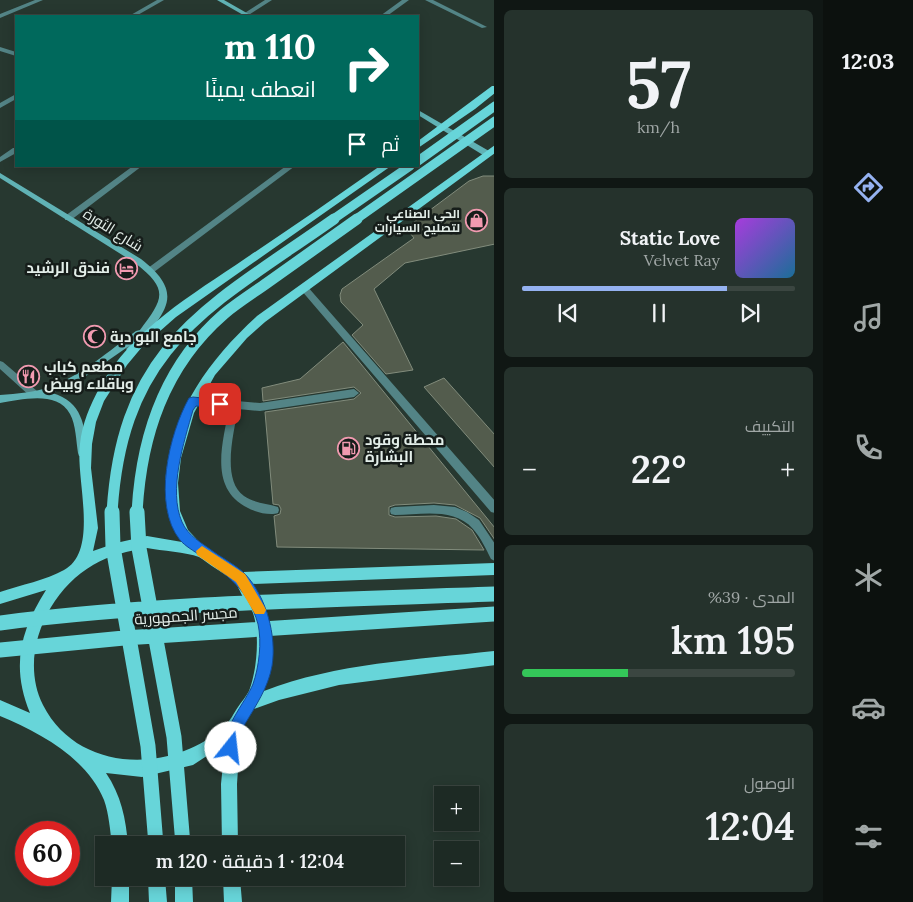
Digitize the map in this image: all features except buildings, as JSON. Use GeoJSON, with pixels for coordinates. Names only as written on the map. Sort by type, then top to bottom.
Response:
{"type":"FeatureCollection","features":[{"type":"Feature","properties":{"kind":"main road"},"geometry":{"type":"LineString","coordinates":[[419,144],[472,108],[494,88]]}},
{"type":"Feature","properties":{"kind":"main road"},"geometry":{"type":"LineString","coordinates":[[419,160],[494,106]]}},
{"type":"Feature","properties":{"kind":"main road"},"geometry":{"type":"LineString","coordinates":[[182,836],[174,737],[139,548],[137,521],[139,470],[144,445],[158,401],[180,362],[224,314],[494,121]]}},
{"type":"Feature","properties":{"kind":"main road"},"geometry":{"type":"LineString","coordinates":[[0,708],[33,722],[80,754],[99,763],[120,768],[164,766],[205,750],[238,722],[251,704],[265,665],[267,646],[265,627],[260,609],[241,578],[185,538],[175,522],[172,497],[172,470],[181,427],[193,401],[218,361],[231,346],[261,319],[492,153]]}},
{"type":"Feature","properties":{"kind":"main road"},"geometry":{"type":"LineString","coordinates":[[61,741],[46,725],[35,706],[28,686],[26,665],[28,644],[43,604],[74,570],[87,552],[91,533],[91,505],[85,468],[85,445],[90,422],[106,386],[142,339],[172,314],[386,167]]}},
{"type":"Feature","properties":{"kind":"main road"},"geometry":{"type":"LineString","coordinates":[[155,836],[148,746],[114,546],[111,516],[115,464],[128,416],[150,373],[165,352],[201,313],[409,167]]}},
{"type":"Feature","properties":{"kind":"main road"},"geometry":{"type":"LineString","coordinates":[[0,598],[46,584],[74,570],[92,558],[128,545],[166,542],[201,551]]}},
{"type":"Feature","properties":{"kind":"main road"},"geometry":{"type":"LineString","coordinates":[[241,578],[314,577],[494,569]]}},
{"type":"Feature","properties":{"kind":"main road","name":"مجسر الجمهورية"},"geometry":{"type":"LineString","coordinates":[[0,623],[56,616],[208,604],[494,594]]}},
{"type":"Feature","properties":{"kind":"main road","name":"مجسر الجمهورية"},"geometry":{"type":"LineString","coordinates":[[0,650],[124,638],[494,614]]}},
{"type":"Feature","properties":{"kind":"main road"},"geometry":{"type":"LineString","coordinates":[[251,704],[292,687],[327,679],[494,658]]}},
{"type":"Feature","properties":{"kind":"main road"},"geometry":{"type":"LineString","coordinates":[[230,836],[228,779],[231,748],[238,722]]}},
{"type":"Feature","properties":{"kind":"main road"},"geometry":{"type":"LineString","coordinates":[[80,754],[100,775],[112,793],[119,836]]}},
{"type":"Feature","properties":{"kind":"main road"},"geometry":{"type":"LineString","coordinates":[[120,902],[121,886]]}},
{"type":"Feature","properties":{"kind":"main road"},"geometry":{"type":"LineString","coordinates":[[157,886],[158,902]]}},
{"type":"Feature","properties":{"kind":"main road"},"geometry":{"type":"LineString","coordinates":[[184,886],[184,902]]}},
{"type":"Feature","properties":{"kind":"main road"},"geometry":{"type":"LineString","coordinates":[[232,886],[233,902]]}},
{"type":"Feature","properties":{"kind":"street"},"geometry":{"type":"LineString","coordinates":[[0,16],[40,0]]}},
{"type":"Feature","properties":{"kind":"street"},"geometry":{"type":"LineString","coordinates":[[134,15],[161,0]]}},
{"type":"Feature","properties":{"kind":"street"},"geometry":{"type":"LineString","coordinates":[[220,0],[244,15]]}},
{"type":"Feature","properties":{"kind":"street"},"geometry":{"type":"LineString","coordinates":[[247,15],[269,0]]}},
{"type":"Feature","properties":{"kind":"street"},"geometry":{"type":"LineString","coordinates":[[384,15],[406,0]]}},
{"type":"Feature","properties":{"kind":"street"},"geometry":{"type":"LineString","coordinates":[[428,0],[484,27]]}},
{"type":"Feature","properties":{"kind":"street"},"geometry":{"type":"LineString","coordinates":[[0,49],[15,54]]}},
{"type":"Feature","properties":{"kind":"street"},"geometry":{"type":"LineString","coordinates":[[0,106],[15,97]]}},
{"type":"Feature","properties":{"kind":"street"},"geometry":{"type":"LineString","coordinates":[[419,113],[492,153]]}},
{"type":"Feature","properties":{"kind":"street"},"geometry":{"type":"LineString","coordinates":[[0,160],[15,151]]}},
{"type":"Feature","properties":{"kind":"street"},"geometry":{"type":"LineString","coordinates":[[68,218],[137,167]]}},
{"type":"Feature","properties":{"kind":"street"},"geometry":{"type":"LineString","coordinates":[[151,270],[290,167]]}},
{"type":"Feature","properties":{"kind":"street","name":"شارع الثورة"},"geometry":{"type":"LineString","coordinates":[[0,175],[151,270],[161,284],[164,300],[157,315],[142,331]]}},
{"type":"Feature","properties":{"kind":"street"},"geometry":{"type":"LineString","coordinates":[[304,288],[494,509]]}},
{"type":"Feature","properties":{"kind":"street"},"geometry":{"type":"LineString","coordinates":[[0,399],[34,394],[73,380],[142,331],[172,314]]}},
{"type":"Feature","properties":{"kind":"street"},"geometry":{"type":"LineString","coordinates":[[129,354],[142,331]]}},
{"type":"Feature","properties":{"kind":"street"},"geometry":{"type":"LineString","coordinates":[[0,364],[34,394],[62,399],[73,409],[79,430],[85,468]]}},
{"type":"Feature","properties":{"kind":"street"},"geometry":{"type":"LineString","coordinates":[[193,401],[234,406],[270,406],[354,393]]}},
{"type":"Feature","properties":{"kind":"street"},"geometry":{"type":"LineString","coordinates":[[234,406],[225,466],[228,486],[244,502],[256,508],[274,510]]}},
{"type":"Feature","properties":{"kind":"street"},"geometry":{"type":"LineString","coordinates":[[395,511],[444,511],[463,515],[480,529],[494,556]]}},
{"type":"Feature","properties":{"kind":"slow traffic"},"geometry":{"type":"LineString","coordinates":[[202,551],[241,578],[260,610]]}},
{"type":"Feature","properties":{"kind":"place","name":"الحي الصناعي لتصليح السيارات"},"geometry":{"type":"Point","coordinates":[476,221]}},
{"type":"Feature","properties":{"kind":"place","name":"فندق الرشيد"},"geometry":{"type":"Point","coordinates":[126,268]}},
{"type":"Feature","properties":{"kind":"place","name":"جامع البو دبة"},"geometry":{"type":"Point","coordinates":[94,337]}},
{"type":"Feature","properties":{"kind":"place","name":"مطعم كباب وباقلاء وبيض"},"geometry":{"type":"Point","coordinates":[28,376]}},
{"type":"Feature","properties":{"kind":"place","name":"محطة وقود البشارة"},"geometry":{"type":"Point","coordinates":[349,449]}},
{"type":"Feature","properties":{"kind":"route"},"geometry":{"type":"LineString","coordinates":[[220,404],[193,401],[188,410],[181,427],[172,470],[172,497],[175,522],[185,538],[241,578],[260,609],[265,627],[267,646],[260,684],[251,704],[238,722],[231,748]]}}]}
